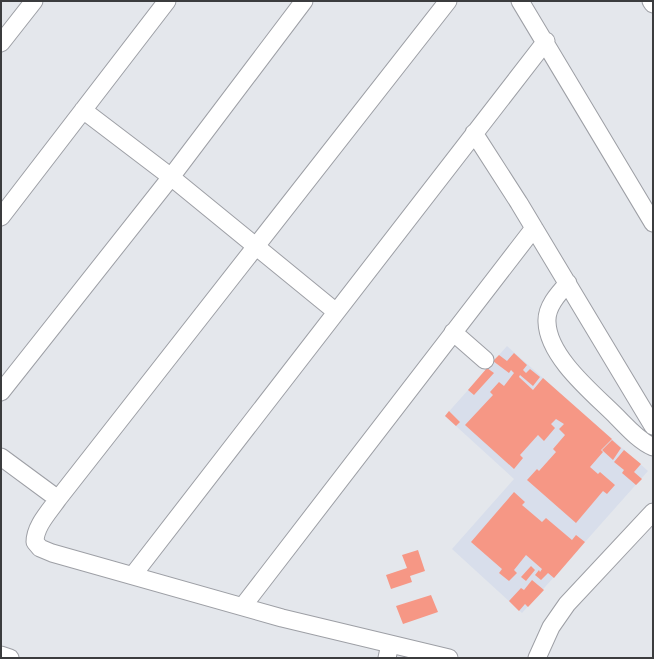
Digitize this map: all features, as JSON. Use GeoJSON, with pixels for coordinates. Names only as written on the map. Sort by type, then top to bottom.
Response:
{"type":"FeatureCollection","features":[{"type":"Feature","properties":{"kind":"street"},"geometry":{"type":"LineString","coordinates":[[1,43],[34,1]]}},
{"type":"Feature","properties":{"kind":"street"},"geometry":{"type":"LineString","coordinates":[[1,217],[167,1]]}},
{"type":"Feature","properties":{"kind":"street"},"geometry":{"type":"LineString","coordinates":[[1,392],[171,178],[304,1]]}},
{"type":"Feature","properties":{"kind":"street"},"geometry":{"type":"LineString","coordinates":[[448,1],[58,499],[35,534],[35,542],[40,548],[243,606],[388,651],[449,658]]}},
{"type":"Feature","properties":{"kind":"street"},"geometry":{"type":"LineString","coordinates":[[520,1],[546,41],[653,223]]}},
{"type":"Feature","properties":{"kind":"street"},"geometry":{"type":"LineString","coordinates":[[133,575],[546,41]]}},
{"type":"Feature","properties":{"kind":"street"},"geometry":{"type":"LineString","coordinates":[[83,110],[171,178],[336,311]]}},
{"type":"Feature","properties":{"kind":"street"},"geometry":{"type":"LineString","coordinates":[[474,133],[568,283],[653,426]]}},
{"type":"Feature","properties":{"kind":"street"},"geometry":{"type":"LineString","coordinates":[[243,606],[534,228]]}},
{"type":"Feature","properties":{"kind":"street"},"geometry":{"type":"LineString","coordinates":[[568,283],[548,310],[547,322],[555,347],[582,383],[633,432],[653,447]]}},
{"type":"Feature","properties":{"kind":"street"},"geometry":{"type":"LineString","coordinates":[[453,332],[485,360]]}},
{"type":"Feature","properties":{"kind":"street"},"geometry":{"type":"LineString","coordinates":[[1,457],[58,499]]}},
{"type":"Feature","properties":{"kind":"street"},"geometry":{"type":"LineString","coordinates":[[537,658],[551,627],[567,604],[653,512]]}},
{"type":"Feature","properties":{"kind":"street"},"geometry":{"type":"LineString","coordinates":[[1,655],[10,658]]}},
{"type":"Feature","properties":{"kind":"shaded area"},"geometry":{"type":"Polygon","coordinates":[[[507,346],[648,471],[522,613],[452,549],[514,479],[445,416],[507,346]]]}},
{"type":"Feature","properties":{"kind":"building"},"geometry":{"type":"Polygon","coordinates":[[[514,353],[527,365],[523,370],[526,373],[530,369],[540,377],[533,386],[520,375],[519,377],[533,390],[543,378],[612,439],[601,450],[603,452],[590,467],[598,474],[600,472],[615,485],[607,494],[603,491],[576,523],[527,480],[537,469],[539,471],[556,452],[553,449],[565,435],[559,429],[564,424],[556,419],[551,424],[555,428],[544,441],[538,435],[520,455],[523,458],[514,469],[465,425],[493,395],[490,392],[499,382],[504,386],[514,373],[511,370],[509,373],[493,361],[499,355],[507,361],[514,353]]]}},
{"type":"Feature","properties":{"kind":"building"},"geometry":{"type":"Polygon","coordinates":[[[487,368],[494,373],[474,395],[468,390],[487,368]]]}},
{"type":"Feature","properties":{"kind":"building"},"geometry":{"type":"Polygon","coordinates":[[[449,411],[460,422],[456,426],[445,416],[449,411]]]}},
{"type":"Feature","properties":{"kind":"building"},"geometry":{"type":"Polygon","coordinates":[[[612,440],[621,448],[613,460],[602,450],[612,440]]]}},
{"type":"Feature","properties":{"kind":"building"},"geometry":{"type":"Polygon","coordinates":[[[624,450],[641,464],[634,472],[642,479],[636,485],[622,473],[624,470],[614,462],[624,450]]]}},
{"type":"Feature","properties":{"kind":"building"},"geometry":{"type":"Polygon","coordinates":[[[514,492],[525,502],[522,505],[542,522],[546,518],[572,540],[576,535],[585,542],[554,578],[548,573],[541,580],[535,575],[542,569],[526,555],[514,570],[517,573],[509,581],[499,573],[502,569],[471,542],[514,492]]]}},
{"type":"Feature","properties":{"kind":"building"},"geometry":{"type":"Polygon","coordinates":[[[418,550],[425,571],[410,576],[412,582],[391,589],[386,575],[407,568],[402,555],[418,550]]]}},
{"type":"Feature","properties":{"kind":"building"},"geometry":{"type":"Polygon","coordinates":[[[531,566],[535,570],[526,581],[521,577],[531,566]]]}},
{"type":"Feature","properties":{"kind":"building"},"geometry":{"type":"Polygon","coordinates":[[[532,580],[544,590],[528,607],[525,604],[519,611],[509,601],[521,588],[524,590],[532,580]]]}},
{"type":"Feature","properties":{"kind":"building"},"geometry":{"type":"Polygon","coordinates":[[[431,595],[438,612],[403,624],[396,606],[431,595]]]}}]}
